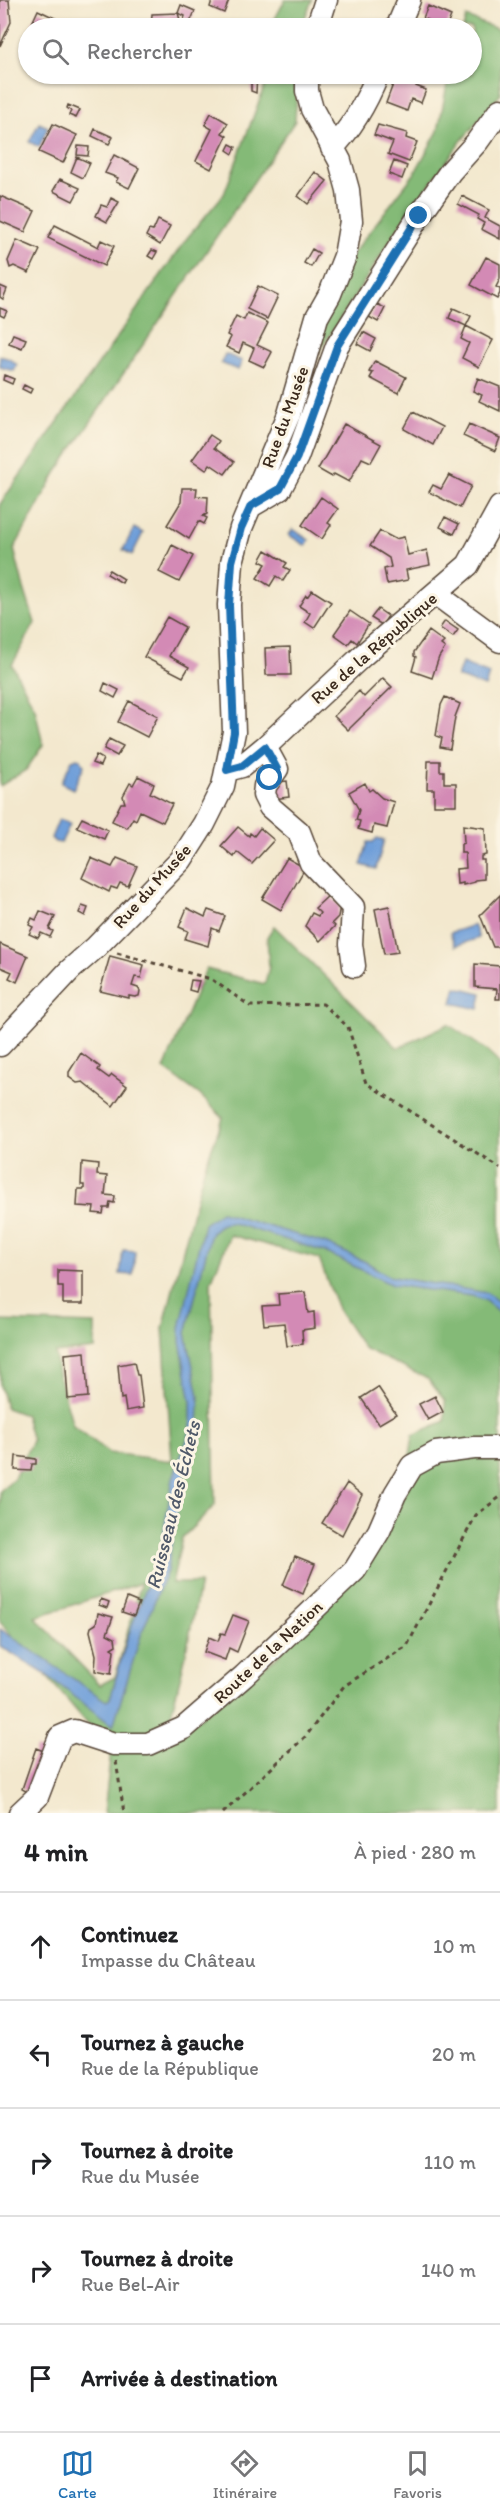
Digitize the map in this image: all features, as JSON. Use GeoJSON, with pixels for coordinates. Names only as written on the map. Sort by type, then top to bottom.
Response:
{"type":"FeatureCollection","features":[{"type":"Feature","properties":{"kind":"street"},"geometry":{"type":"LineString","coordinates":[[320,18],[326,0]]}},
{"type":"Feature","properties":{"kind":"street"},"geometry":{"type":"LineString","coordinates":[[401,18],[409,0]]}},
{"type":"Feature","properties":{"kind":"street","name":"Rue du Musée"},"geometry":{"type":"LineString","coordinates":[[0,1045],[70,970],[96,947],[181,860],[204,824],[223,786],[234,732],[229,605],[232,562],[241,528],[289,414],[317,317],[330,294],[345,256],[351,221],[348,190],[340,162],[312,109],[307,84]]}},
{"type":"Feature","properties":{"kind":"street"},"geometry":{"type":"LineString","coordinates":[[332,148],[346,134],[374,84]]}},
{"type":"Feature","properties":{"kind":"street"},"geometry":{"type":"LineString","coordinates":[[251,506],[280,489],[297,457],[337,346],[419,216],[450,172],[477,142],[500,110]]}},
{"type":"Feature","properties":{"kind":"street","name":"Rue de la République"},"geometry":{"type":"LineString","coordinates":[[227,770],[242,766],[265,747],[362,656],[468,565],[500,507]]}},
{"type":"Feature","properties":{"kind":"street"},"geometry":{"type":"LineString","coordinates":[[436,594],[500,641]]}},
{"type":"Feature","properties":{"kind":"street"},"geometry":{"type":"LineString","coordinates":[[265,747],[277,769],[265,786],[264,795],[270,807],[299,832],[311,863],[353,907],[351,944],[354,966]]}},
{"type":"Feature","properties":{"kind":"street","name":"Route de la Nation"},"geometry":{"type":"LineString","coordinates":[[20,1813],[37,1797],[60,1737],[74,1731],[114,1744],[148,1744],[184,1728],[310,1615],[355,1570],[380,1531],[395,1494],[412,1466],[436,1453],[474,1448],[500,1448]]}},
{"type":"Feature","properties":{"kind":"path"},"geometry":{"type":"LineString","coordinates":[[96,947],[211,979],[250,1006],[323,1004],[348,1027],[366,1083],[500,1168]]}},
{"type":"Feature","properties":{"kind":"path"},"geometry":{"type":"LineString","coordinates":[[223,1813],[306,1736],[344,1686],[407,1646],[476,1515],[500,1497]]}},
{"type":"Feature","properties":{"kind":"path"},"geometry":{"type":"LineString","coordinates":[[114,1744],[124,1813]]}},
{"type":"Feature","properties":{"kind":"green space"},"geometry":{"type":"Polygon","coordinates":[[[285,0],[312,0],[305,18],[275,18],[285,0]]]}},
{"type":"Feature","properties":{"kind":"green space"},"geometry":{"type":"Polygon","coordinates":[[[482,23],[500,30],[500,95],[462,140],[402,222],[317,355],[319,337],[350,257],[414,174],[438,131],[447,84],[482,84],[482,23]]]}},
{"type":"Feature","properties":{"kind":"green space"},"geometry":{"type":"Polygon","coordinates":[[[264,84],[297,84],[295,121],[56,473],[14,549],[35,623],[12,665],[35,708],[43,745],[26,770],[0,786],[0,504],[187,238],[224,194],[264,84]]]}},
{"type":"Feature","properties":{"kind":"green space"},"geometry":{"type":"Polygon","coordinates":[[[274,926],[398,1048],[448,1024],[486,1050],[500,1064],[500,1813],[104,1813],[111,1751],[0,1622],[0,1491],[14,1478],[32,1441],[25,1415],[6,1408],[0,1385],[0,1321],[95,1324],[95,1349],[55,1353],[58,1374],[73,1425],[109,1453],[172,1461],[163,1328],[204,1169],[223,1118],[200,1095],[164,1069],[206,969],[265,984],[269,967],[267,937],[274,926]],[[230,1235],[211,1282],[215,1505],[182,1538],[172,1583],[200,1583],[183,1667],[163,1746],[278,1656],[404,1496],[413,1435],[445,1421],[445,1401],[428,1379],[363,1348],[339,1312],[319,1259],[230,1235]],[[141,1583],[35,1617],[100,1685],[115,1677],[141,1583]]]}},
{"type":"Feature","properties":{"kind":"water"},"geometry":{"type":"Polygon","coordinates":[[[39,123],[48,127],[39,147],[29,142],[39,123]]]}},
{"type":"Feature","properties":{"kind":"water"},"geometry":{"type":"Polygon","coordinates":[[[225,354],[242,361],[238,370],[221,363],[225,354]]]}},
{"type":"Feature","properties":{"kind":"water"},"geometry":{"type":"Polygon","coordinates":[[[0,356],[10,359],[17,365],[14,371],[0,367],[0,356]]]}},
{"type":"Feature","properties":{"kind":"water"},"geometry":{"type":"Polygon","coordinates":[[[134,528],[143,533],[132,555],[123,550],[134,528]]]}},
{"type":"Feature","properties":{"kind":"water"},"geometry":{"type":"Polygon","coordinates":[[[293,529],[309,540],[306,546],[289,535],[293,529]]]}},
{"type":"Feature","properties":{"kind":"water"},"geometry":{"type":"Polygon","coordinates":[[[462,663],[489,674],[485,687],[457,677],[462,663]]]}},
{"type":"Feature","properties":{"kind":"water"},"geometry":{"type":"Polygon","coordinates":[[[81,759],[84,766],[73,789],[61,783],[72,760],[81,759]]]}},
{"type":"Feature","properties":{"kind":"water"},"geometry":{"type":"Polygon","coordinates":[[[59,819],[70,824],[61,843],[51,838],[59,819]]]}},
{"type":"Feature","properties":{"kind":"water"},"geometry":{"type":"Polygon","coordinates":[[[377,838],[384,840],[376,869],[361,865],[368,842],[373,842],[377,838]]]}},
{"type":"Feature","properties":{"kind":"water"},"geometry":{"type":"Polygon","coordinates":[[[474,925],[479,938],[455,946],[450,933],[474,925]]]}},
{"type":"Feature","properties":{"kind":"water"},"geometry":{"type":"Polygon","coordinates":[[[456,987],[482,993],[479,1009],[452,1003],[456,987]]]}},
{"type":"Feature","properties":{"kind":"water","name":"Ruisseau des Échets"},"geometry":{"type":"Polygon","coordinates":[[[221,1212],[327,1244],[368,1263],[388,1276],[487,1293],[500,1303],[500,1313],[484,1300],[472,1296],[392,1285],[325,1252],[232,1223],[221,1224],[214,1230],[210,1237],[186,1333],[199,1396],[198,1436],[182,1482],[167,1571],[142,1632],[113,1726],[45,1674],[0,1646],[0,1629],[106,1701],[110,1699],[127,1639],[161,1547],[173,1478],[191,1429],[191,1402],[180,1341],[180,1328],[204,1224],[221,1212]]]}},
{"type":"Feature","properties":{"kind":"water"},"geometry":{"type":"Polygon","coordinates":[[[123,1250],[135,1251],[133,1275],[120,1274],[123,1250]]]}},
{"type":"Feature","properties":{"kind":"building"},"geometry":{"type":"Polygon","coordinates":[[[0,0],[9,0],[11,22],[0,46],[0,0]]]}},
{"type":"Feature","properties":{"kind":"building"},"geometry":{"type":"Polygon","coordinates":[[[212,0],[229,0],[224,13],[210,7],[212,0]]]}},
{"type":"Feature","properties":{"kind":"building"},"geometry":{"type":"Polygon","coordinates":[[[181,5],[195,11],[192,18],[184,18],[185,16],[178,13],[181,5]]]}},
{"type":"Feature","properties":{"kind":"building"},"geometry":{"type":"Polygon","coordinates":[[[428,6],[451,16],[450,18],[423,18],[428,6]]]}},
{"type":"Feature","properties":{"kind":"building"},"geometry":{"type":"Polygon","coordinates":[[[38,10],[55,18],[34,18],[38,10]]]}},
{"type":"Feature","properties":{"kind":"building"},"geometry":{"type":"Polygon","coordinates":[[[178,13],[179,18],[152,18],[152,14],[178,13]]]}},
{"type":"Feature","properties":{"kind":"building"},"geometry":{"type":"Polygon","coordinates":[[[251,84],[256,84],[256,93],[251,91],[251,84]]]}},
{"type":"Feature","properties":{"kind":"building"},"geometry":{"type":"Polygon","coordinates":[[[393,84],[417,84],[416,86],[426,90],[421,103],[411,99],[407,111],[386,103],[393,84]]]}},
{"type":"Feature","properties":{"kind":"building"},"geometry":{"type":"Polygon","coordinates":[[[68,105],[80,110],[76,118],[69,115],[71,111],[67,108],[68,105]]]}},
{"type":"Feature","properties":{"kind":"building"},"geometry":{"type":"Polygon","coordinates":[[[211,113],[228,123],[222,133],[227,136],[211,169],[196,161],[212,129],[205,125],[211,113]]]}},
{"type":"Feature","properties":{"kind":"building"},"geometry":{"type":"Polygon","coordinates":[[[53,124],[77,135],[63,163],[39,152],[53,124]]]}},
{"type":"Feature","properties":{"kind":"building"},"geometry":{"type":"Polygon","coordinates":[[[378,125],[407,133],[406,138],[417,142],[409,162],[388,154],[393,142],[374,135],[378,125]]]}},
{"type":"Feature","properties":{"kind":"building"},"geometry":{"type":"Polygon","coordinates":[[[95,129],[113,137],[109,144],[92,136],[95,129]]]}},
{"type":"Feature","properties":{"kind":"building"},"geometry":{"type":"Polygon","coordinates":[[[230,144],[236,147],[233,154],[227,150],[230,144]]]}},
{"type":"Feature","properties":{"kind":"building"},"geometry":{"type":"Polygon","coordinates":[[[78,146],[89,147],[88,156],[77,155],[78,146]]]}},
{"type":"Feature","properties":{"kind":"building"},"geometry":{"type":"Polygon","coordinates":[[[114,155],[139,168],[129,188],[116,182],[118,178],[105,173],[114,155]]]}},
{"type":"Feature","properties":{"kind":"building"},"geometry":{"type":"Polygon","coordinates":[[[77,157],[90,163],[83,178],[71,172],[77,157]]]}},
{"type":"Feature","properties":{"kind":"building"},"geometry":{"type":"Polygon","coordinates":[[[394,161],[407,166],[402,179],[389,174],[394,161]]]}},
{"type":"Feature","properties":{"kind":"building"},"geometry":{"type":"Polygon","coordinates":[[[315,172],[327,181],[308,204],[298,196],[315,172]]]}},
{"type":"Feature","properties":{"kind":"building"},"geometry":{"type":"Polygon","coordinates":[[[60,179],[80,188],[73,201],[53,191],[60,179]]]}},
{"type":"Feature","properties":{"kind":"building"},"geometry":{"type":"Polygon","coordinates":[[[0,196],[35,211],[25,232],[0,221],[0,196]]]}},
{"type":"Feature","properties":{"kind":"building"},"geometry":{"type":"Polygon","coordinates":[[[462,196],[489,210],[485,218],[500,226],[500,239],[481,229],[484,223],[477,219],[479,215],[458,204],[462,196]]]}},
{"type":"Feature","properties":{"kind":"building"},"geometry":{"type":"Polygon","coordinates":[[[111,198],[119,202],[107,222],[96,216],[101,205],[107,207],[111,198]]]}},
{"type":"Feature","properties":{"kind":"building"},"geometry":{"type":"Polygon","coordinates":[[[158,220],[170,226],[160,245],[146,236],[149,230],[153,231],[158,220]]]}},
{"type":"Feature","properties":{"kind":"building"},"geometry":{"type":"Polygon","coordinates":[[[55,225],[98,247],[101,240],[114,246],[104,266],[48,238],[55,225]]]}},
{"type":"Feature","properties":{"kind":"building"},"geometry":{"type":"Polygon","coordinates":[[[17,240],[40,250],[29,273],[14,266],[10,268],[8,261],[17,240]]]}},
{"type":"Feature","properties":{"kind":"building"},"geometry":{"type":"Polygon","coordinates":[[[312,249],[319,253],[311,267],[304,263],[312,249]]]}},
{"type":"Feature","properties":{"kind":"building"},"geometry":{"type":"Polygon","coordinates":[[[152,250],[157,252],[153,259],[148,256],[152,250]]]}},
{"type":"Feature","properties":{"kind":"building"},"geometry":{"type":"Polygon","coordinates":[[[486,257],[500,264],[500,279],[496,287],[500,289],[500,293],[497,299],[471,285],[486,257]]]}},
{"type":"Feature","properties":{"kind":"building"},"geometry":{"type":"Polygon","coordinates":[[[0,286],[7,289],[3,299],[0,297],[0,286]]]}},
{"type":"Feature","properties":{"kind":"building"},"geometry":{"type":"Polygon","coordinates":[[[258,286],[278,296],[267,319],[247,309],[258,286]]]}},
{"type":"Feature","properties":{"kind":"building"},"geometry":{"type":"Polygon","coordinates":[[[377,304],[385,308],[378,322],[369,317],[377,304]]]}},
{"type":"Feature","properties":{"kind":"building"},"geometry":{"type":"Polygon","coordinates":[[[0,308],[7,311],[4,317],[0,315],[0,308]]]}},
{"type":"Feature","properties":{"kind":"building"},"geometry":{"type":"Polygon","coordinates":[[[453,308],[471,316],[466,326],[449,318],[453,308]]]}},
{"type":"Feature","properties":{"kind":"building"},"geometry":{"type":"Polygon","coordinates":[[[247,313],[268,323],[257,345],[272,352],[264,367],[249,360],[254,348],[243,343],[239,353],[226,347],[231,337],[227,335],[236,316],[244,320],[247,313]]]}},
{"type":"Feature","properties":{"kind":"building"},"geometry":{"type":"Polygon","coordinates":[[[466,326],[493,340],[479,367],[462,358],[469,343],[461,339],[466,326]]]}},
{"type":"Feature","properties":{"kind":"building"},"geometry":{"type":"Polygon","coordinates":[[[363,332],[376,339],[370,351],[357,344],[363,332]]]}},
{"type":"Feature","properties":{"kind":"building"},"geometry":{"type":"Polygon","coordinates":[[[13,334],[26,339],[22,348],[9,343],[13,334]]]}},
{"type":"Feature","properties":{"kind":"building"},"geometry":{"type":"Polygon","coordinates":[[[375,361],[406,377],[398,393],[370,378],[373,373],[369,372],[375,361]]]}},
{"type":"Feature","properties":{"kind":"building"},"geometry":{"type":"Polygon","coordinates":[[[4,375],[14,379],[12,384],[3,380],[4,375]]]}},
{"type":"Feature","properties":{"kind":"building"},"geometry":{"type":"Polygon","coordinates":[[[478,378],[500,387],[500,411],[479,401],[482,395],[473,391],[478,378]]]}},
{"type":"Feature","properties":{"kind":"building"},"geometry":{"type":"Polygon","coordinates":[[[24,385],[32,389],[30,393],[22,389],[24,385]]]}},
{"type":"Feature","properties":{"kind":"building"},"geometry":{"type":"Polygon","coordinates":[[[413,412],[442,427],[433,445],[404,429],[413,412]]]}},
{"type":"Feature","properties":{"kind":"building"},"geometry":{"type":"Polygon","coordinates":[[[344,424],[381,444],[371,462],[362,458],[349,482],[334,474],[332,477],[318,469],[344,424]]]}},
{"type":"Feature","properties":{"kind":"building"},"geometry":{"type":"Polygon","coordinates":[[[469,424],[500,438],[495,451],[463,436],[469,424]]]}},
{"type":"Feature","properties":{"kind":"building"},"geometry":{"type":"Polygon","coordinates":[[[210,435],[219,441],[214,448],[234,462],[225,474],[210,464],[206,470],[192,460],[210,435]]]}},
{"type":"Feature","properties":{"kind":"building"},"geometry":{"type":"Polygon","coordinates":[[[449,475],[471,486],[460,508],[429,492],[433,485],[441,489],[449,475]]]}},
{"type":"Feature","properties":{"kind":"building"},"geometry":{"type":"Polygon","coordinates":[[[182,488],[197,488],[196,496],[208,497],[207,514],[203,516],[207,518],[204,524],[199,521],[189,539],[167,525],[181,502],[182,488]]]}},
{"type":"Feature","properties":{"kind":"building"},"geometry":{"type":"Polygon","coordinates":[[[321,497],[338,509],[328,523],[331,525],[322,539],[302,525],[321,497]]]}},
{"type":"Feature","properties":{"kind":"building"},"geometry":{"type":"Polygon","coordinates":[[[445,517],[459,524],[454,534],[440,527],[445,517]]]}},
{"type":"Feature","properties":{"kind":"building"},"geometry":{"type":"Polygon","coordinates":[[[380,531],[395,539],[404,537],[408,555],[427,550],[430,565],[406,570],[408,580],[387,584],[384,569],[391,567],[389,558],[370,546],[380,531]]]}},
{"type":"Feature","properties":{"kind":"building"},"geometry":{"type":"Polygon","coordinates":[[[172,545],[193,556],[179,582],[159,572],[172,545]]]}},
{"type":"Feature","properties":{"kind":"building"},"geometry":{"type":"Polygon","coordinates":[[[266,550],[287,563],[284,567],[290,570],[283,581],[276,576],[270,586],[257,578],[266,564],[260,561],[266,550]]]}},
{"type":"Feature","properties":{"kind":"building"},"geometry":{"type":"Polygon","coordinates":[[[109,570],[124,579],[122,583],[107,574],[109,570]]]}},
{"type":"Feature","properties":{"kind":"building"},"geometry":{"type":"Polygon","coordinates":[[[312,590],[331,602],[314,628],[305,622],[310,613],[299,606],[312,590]]]}},
{"type":"Feature","properties":{"kind":"building"},"geometry":{"type":"Polygon","coordinates":[[[378,609],[388,616],[382,625],[371,618],[378,609]]]}},
{"type":"Feature","properties":{"kind":"building"},"geometry":{"type":"Polygon","coordinates":[[[350,611],[369,624],[357,643],[352,639],[348,644],[334,634],[350,611]]]}},
{"type":"Feature","properties":{"kind":"building"},"geometry":{"type":"Polygon","coordinates":[[[167,617],[185,627],[169,656],[189,667],[183,677],[144,657],[167,617]]]}},
{"type":"Feature","properties":{"kind":"building"},"geometry":{"type":"Polygon","coordinates":[[[445,621],[458,630],[453,637],[440,628],[445,621]]]}},
{"type":"Feature","properties":{"kind":"building"},"geometry":{"type":"Polygon","coordinates":[[[429,631],[444,642],[441,645],[445,648],[439,657],[432,678],[412,671],[416,657],[414,652],[429,631]]]}},
{"type":"Feature","properties":{"kind":"building"},"geometry":{"type":"Polygon","coordinates":[[[290,647],[291,675],[266,675],[265,648],[290,647]]]}},
{"type":"Feature","properties":{"kind":"building"},"geometry":{"type":"Polygon","coordinates":[[[383,678],[392,687],[348,730],[334,716],[359,691],[364,697],[383,678]]]}},
{"type":"Feature","properties":{"kind":"building"},"geometry":{"type":"Polygon","coordinates":[[[105,683],[119,690],[115,698],[102,691],[105,683]]]}},
{"type":"Feature","properties":{"kind":"building"},"geometry":{"type":"Polygon","coordinates":[[[445,697],[460,704],[455,717],[450,749],[440,747],[442,738],[436,736],[441,705],[445,697]]]}},
{"type":"Feature","properties":{"kind":"building"},"geometry":{"type":"Polygon","coordinates":[[[129,701],[158,716],[147,737],[118,722],[129,701]]]}},
{"type":"Feature","properties":{"kind":"building"},"geometry":{"type":"Polygon","coordinates":[[[109,739],[123,746],[117,756],[104,749],[109,739]]]}},
{"type":"Feature","properties":{"kind":"building"},"geometry":{"type":"Polygon","coordinates":[[[96,755],[103,759],[100,766],[92,763],[96,755]]]}},
{"type":"Feature","properties":{"kind":"building"},"geometry":{"type":"Polygon","coordinates":[[[428,761],[440,761],[440,771],[444,771],[444,783],[456,783],[456,805],[434,805],[434,789],[427,789],[428,761]]]}},
{"type":"Feature","properties":{"kind":"building"},"geometry":{"type":"Polygon","coordinates":[[[138,776],[154,784],[150,793],[172,804],[163,822],[140,811],[136,820],[133,818],[127,828],[112,821],[121,803],[125,803],[123,796],[130,783],[133,785],[138,776]]]}},
{"type":"Feature","properties":{"kind":"building"},"geometry":{"type":"Polygon","coordinates":[[[287,781],[289,797],[273,799],[271,783],[287,781]]]}},
{"type":"Feature","properties":{"kind":"building"},"geometry":{"type":"Polygon","coordinates":[[[365,783],[369,791],[372,789],[382,798],[394,802],[387,828],[374,825],[372,833],[358,829],[360,821],[356,820],[359,810],[349,792],[365,783]]]}},
{"type":"Feature","properties":{"kind":"building"},"geometry":{"type":"Polygon","coordinates":[[[82,818],[108,830],[104,839],[77,827],[82,818]]]}},
{"type":"Feature","properties":{"kind":"building"},"geometry":{"type":"Polygon","coordinates":[[[463,825],[485,828],[486,855],[481,856],[481,860],[484,860],[484,879],[463,885],[463,883],[457,884],[456,869],[466,868],[465,853],[461,853],[461,844],[464,843],[463,825]]]}},
{"type":"Feature","properties":{"kind":"building"},"geometry":{"type":"Polygon","coordinates":[[[238,827],[249,836],[250,833],[254,836],[260,828],[274,840],[252,864],[237,852],[234,857],[221,846],[238,827]]]}},
{"type":"Feature","properties":{"kind":"building"},"geometry":{"type":"Polygon","coordinates":[[[91,858],[112,867],[117,858],[137,866],[128,886],[120,883],[117,889],[111,887],[109,892],[82,878],[91,858]]]}},
{"type":"Feature","properties":{"kind":"building"},"geometry":{"type":"Polygon","coordinates":[[[287,858],[305,868],[281,910],[262,899],[287,858]]]}},
{"type":"Feature","properties":{"kind":"building"},"geometry":{"type":"Polygon","coordinates":[[[329,895],[340,906],[338,917],[332,923],[335,926],[320,941],[305,926],[312,913],[318,916],[320,913],[315,908],[329,895]]]}},
{"type":"Feature","properties":{"kind":"building"},"geometry":{"type":"Polygon","coordinates":[[[500,895],[500,947],[493,947],[480,915],[500,895]]]}},
{"type":"Feature","properties":{"kind":"building"},"geometry":{"type":"Polygon","coordinates":[[[82,906],[88,908],[85,916],[79,913],[82,906]]]}},
{"type":"Feature","properties":{"kind":"building"},"geometry":{"type":"Polygon","coordinates":[[[389,906],[398,952],[384,954],[375,909],[389,906]]]}},
{"type":"Feature","properties":{"kind":"building"},"geometry":{"type":"Polygon","coordinates":[[[187,908],[205,917],[208,910],[225,916],[219,931],[212,928],[208,946],[185,939],[188,931],[179,927],[187,908]]]}},
{"type":"Feature","properties":{"kind":"building"},"geometry":{"type":"Polygon","coordinates":[[[40,911],[55,917],[49,929],[53,931],[50,937],[41,933],[38,938],[29,934],[33,927],[29,925],[32,918],[36,920],[40,911]]]}},
{"type":"Feature","properties":{"kind":"building"},"geometry":{"type":"Polygon","coordinates":[[[0,944],[28,956],[17,982],[9,978],[12,972],[0,967],[0,944]]]}},
{"type":"Feature","properties":{"kind":"building"},"geometry":{"type":"Polygon","coordinates":[[[110,956],[144,965],[141,978],[135,977],[132,986],[138,988],[139,996],[129,996],[129,998],[100,991],[110,956]]]}},
{"type":"Feature","properties":{"kind":"building"},"geometry":{"type":"Polygon","coordinates":[[[475,964],[500,966],[500,999],[496,999],[497,989],[475,987],[475,964]]]}},
{"type":"Feature","properties":{"kind":"building"},"geometry":{"type":"Polygon","coordinates":[[[191,980],[199,981],[196,992],[189,990],[191,980]]]}},
{"type":"Feature","properties":{"kind":"building"},"geometry":{"type":"Polygon","coordinates":[[[81,1053],[100,1067],[98,1070],[109,1078],[112,1075],[127,1086],[113,1106],[83,1082],[77,1083],[69,1077],[69,1072],[81,1053]]]}},
{"type":"Feature","properties":{"kind":"building"},"geometry":{"type":"Polygon","coordinates":[[[82,1162],[98,1164],[97,1175],[107,1176],[105,1195],[115,1196],[114,1203],[110,1202],[109,1208],[104,1208],[103,1214],[93,1213],[94,1207],[77,1206],[78,1189],[84,1189],[84,1185],[81,1185],[82,1162]]]}},
{"type":"Feature","properties":{"kind":"building"},"geometry":{"type":"Polygon","coordinates":[[[58,1270],[83,1271],[83,1304],[63,1304],[63,1286],[58,1286],[58,1270]]]}},
{"type":"Feature","properties":{"kind":"building"},"geometry":{"type":"Polygon","coordinates":[[[305,1292],[308,1313],[314,1312],[315,1328],[302,1330],[303,1344],[287,1346],[284,1323],[264,1325],[262,1306],[279,1305],[278,1294],[305,1292]]]}},
{"type":"Feature","properties":{"kind":"building"},"geometry":{"type":"Polygon","coordinates":[[[85,1352],[88,1397],[68,1399],[65,1354],[85,1352]]]}},
{"type":"Feature","properties":{"kind":"building"},"geometry":{"type":"Polygon","coordinates":[[[134,1362],[137,1375],[139,1375],[143,1408],[126,1411],[124,1398],[121,1399],[118,1365],[134,1362]]]}},
{"type":"Feature","properties":{"kind":"building"},"geometry":{"type":"Polygon","coordinates":[[[378,1387],[396,1414],[379,1424],[361,1398],[378,1387]]]}},
{"type":"Feature","properties":{"kind":"building"},"geometry":{"type":"Polygon","coordinates":[[[435,1396],[443,1412],[428,1420],[419,1404],[435,1396]]]}},
{"type":"Feature","properties":{"kind":"building"},"geometry":{"type":"Polygon","coordinates":[[[16,1456],[36,1459],[36,1464],[32,1464],[31,1471],[15,1470],[16,1456]]]}},
{"type":"Feature","properties":{"kind":"building"},"geometry":{"type":"Polygon","coordinates":[[[347,1483],[362,1495],[342,1535],[322,1523],[347,1483]]]}},
{"type":"Feature","properties":{"kind":"building"},"geometry":{"type":"Polygon","coordinates":[[[295,1556],[315,1564],[303,1594],[283,1585],[295,1556]]]}},
{"type":"Feature","properties":{"kind":"building"},"geometry":{"type":"Polygon","coordinates":[[[127,1598],[139,1603],[134,1616],[122,1612],[127,1598]]]}},
{"type":"Feature","properties":{"kind":"building"},"geometry":{"type":"Polygon","coordinates":[[[101,1599],[109,1602],[107,1608],[99,1605],[101,1599]]]}},
{"type":"Feature","properties":{"kind":"building"},"geometry":{"type":"Polygon","coordinates":[[[98,1613],[113,1617],[107,1634],[115,1638],[116,1645],[111,1648],[114,1650],[111,1674],[95,1671],[96,1655],[90,1631],[91,1627],[96,1624],[98,1613]]]}},
{"type":"Feature","properties":{"kind":"building"},"geometry":{"type":"Polygon","coordinates":[[[233,1615],[249,1621],[237,1652],[229,1648],[225,1660],[204,1652],[209,1637],[218,1641],[221,1633],[225,1634],[233,1615]]]}},
{"type":"Feature","properties":{"kind":"building"},"geometry":{"type":"Polygon","coordinates":[[[36,1748],[46,1752],[31,1794],[22,1789],[36,1748]]]}},
{"type":"Feature","properties":{"kind":"route"},"geometry":{"type":"LineString","coordinates":[[270,778],[277,769],[265,747],[242,766],[227,770],[234,732],[229,605],[232,562],[241,528],[251,506],[280,489],[297,457],[313,417],[337,346],[369,291],[419,216]]}}]}
